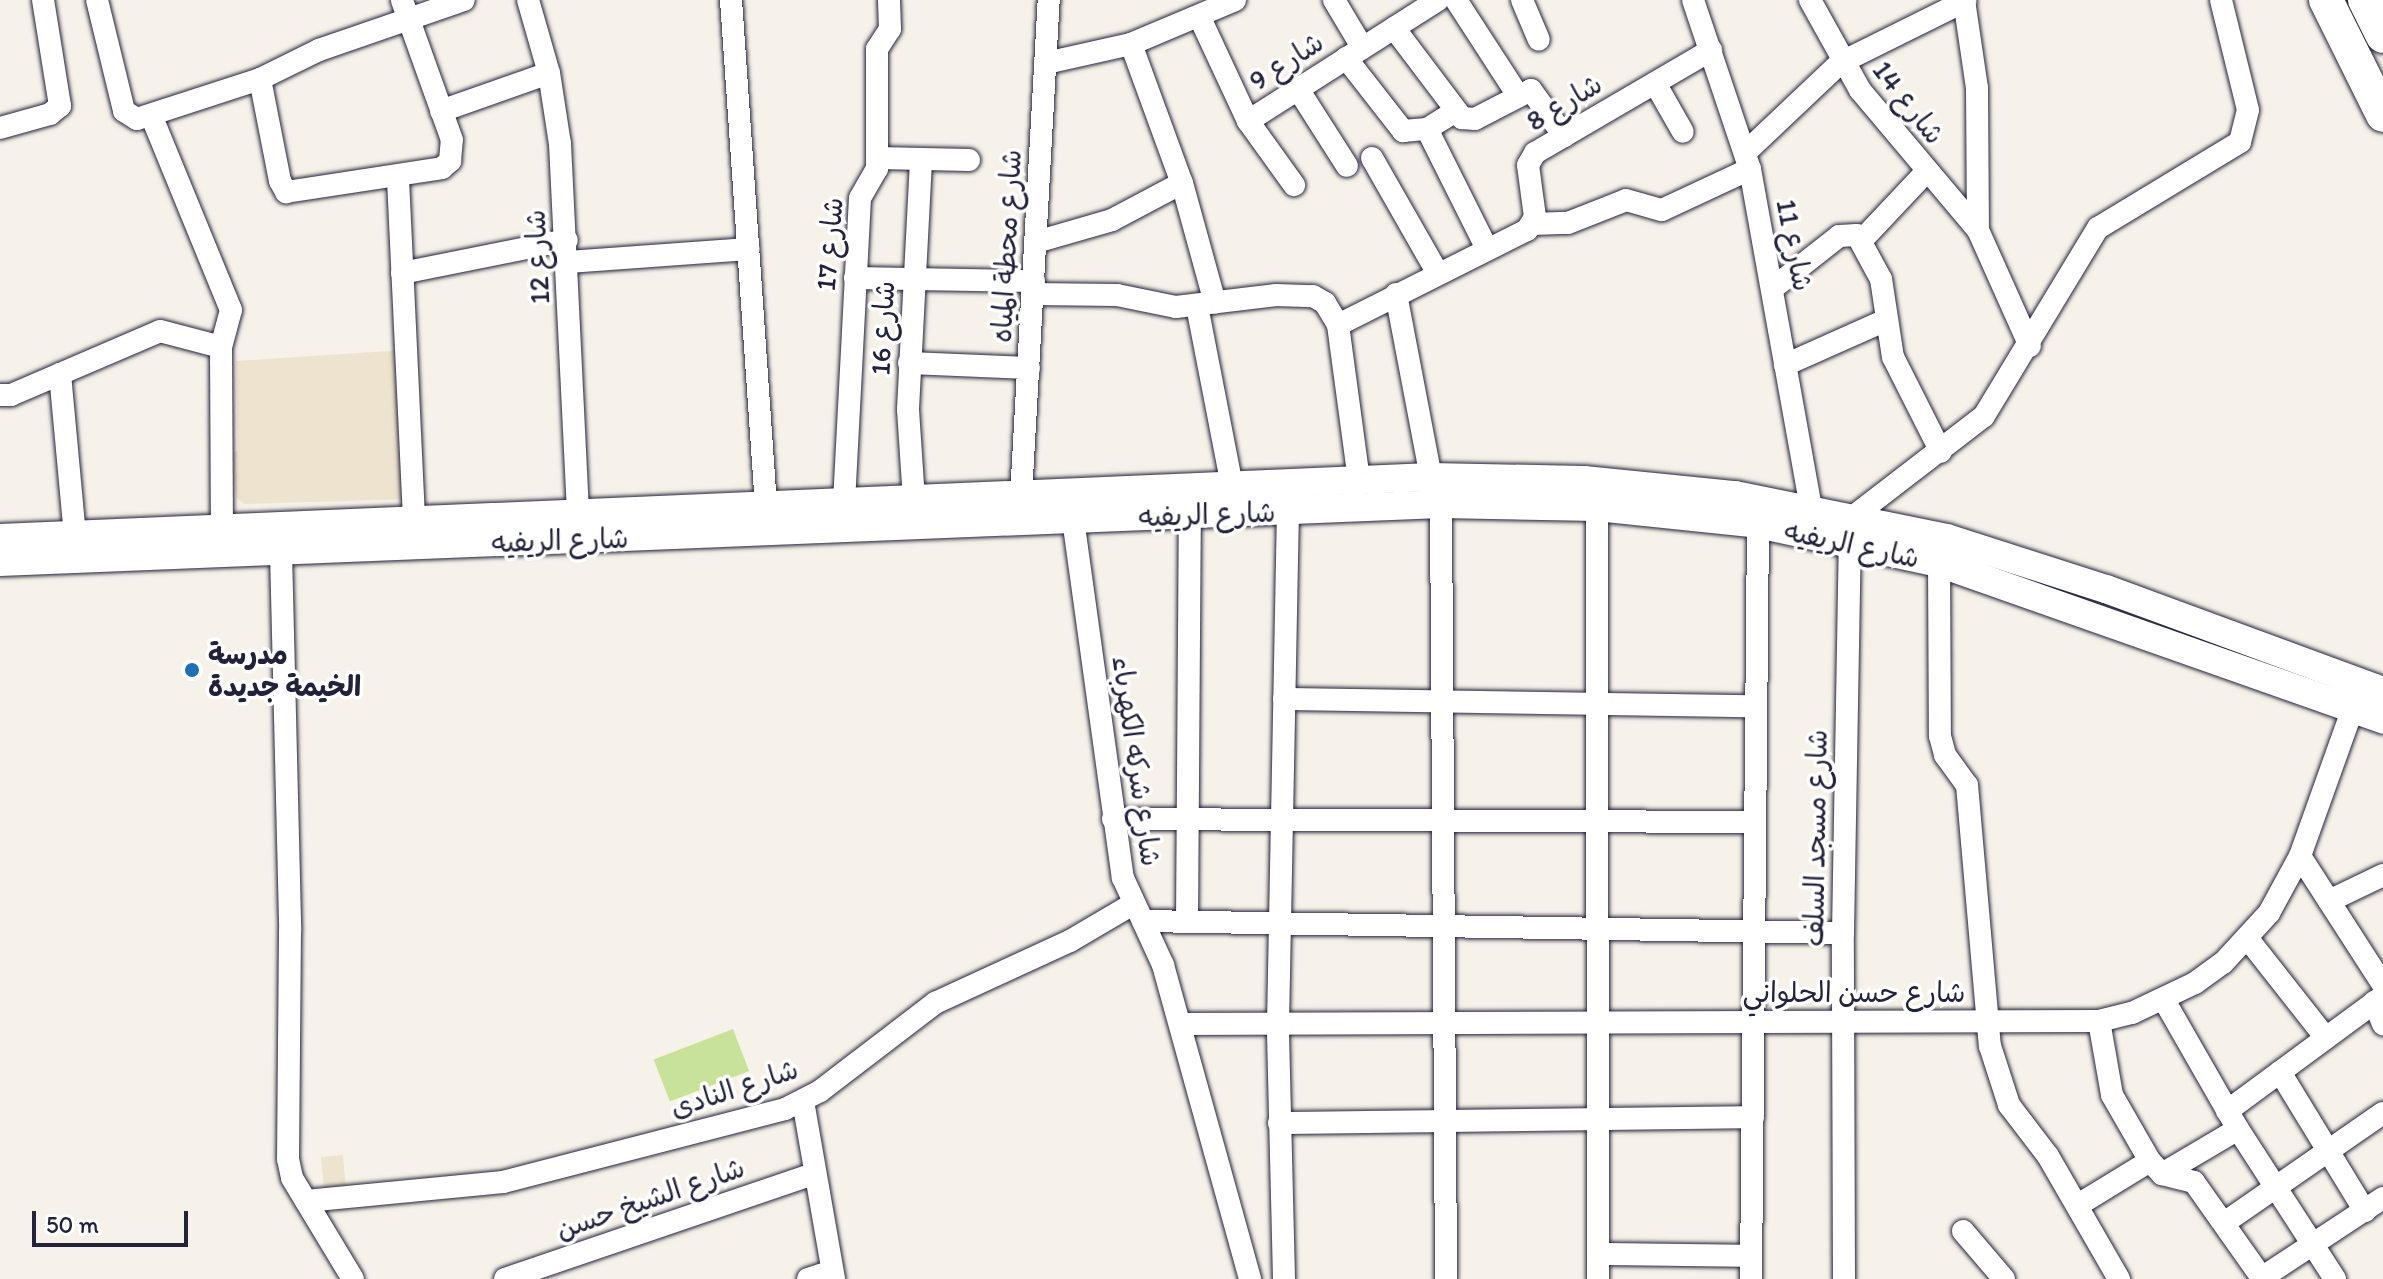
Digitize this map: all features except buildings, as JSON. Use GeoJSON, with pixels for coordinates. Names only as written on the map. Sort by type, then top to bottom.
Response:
{"type":"FeatureCollection","features":[{"type":"Feature","properties":{"kind":"main road"},"geometry":{"type":"LineString","coordinates":[[2326,0],[2383,115]]}},
{"type":"Feature","properties":{"kind":"main road"},"geometry":{"type":"LineString","coordinates":[[2365,0],[2383,36]]}},
{"type":"Feature","properties":{"kind":"street"},"geometry":{"type":"LineString","coordinates":[[0,128],[50,114],[60,106],[43,0]]}},
{"type":"Feature","properties":{"kind":"street"},"geometry":{"type":"LineString","coordinates":[[97,0],[124,111],[131,119],[260,79],[405,10],[464,0]]}},
{"type":"Feature","properties":{"kind":"street","name":"شارع 12"},"geometry":{"type":"LineString","coordinates":[[528,0],[549,73],[568,251],[578,514]]}},
{"type":"Feature","properties":{"kind":"street"},"geometry":{"type":"LineString","coordinates":[[731,0],[766,506]]}},
{"type":"Feature","properties":{"kind":"street","name":"شارع 17"},"geometry":{"type":"LineString","coordinates":[[844,503],[860,198],[878,158],[877,49],[890,29],[889,0]]}},
{"type":"Feature","properties":{"kind":"street","name":"شارع محطة المياه"},"geometry":{"type":"LineString","coordinates":[[1021,496],[1049,0]]}},
{"type":"Feature","properties":{"kind":"street"},"geometry":{"type":"LineString","coordinates":[[1046,63],[1131,44],[1200,18],[1235,0]]}},
{"type":"Feature","properties":{"kind":"street"},"geometry":{"type":"LineString","coordinates":[[1334,0],[1354,52],[1396,127],[1411,133],[1427,129],[1456,111]]}},
{"type":"Feature","properties":{"kind":"street","name":"شارع 9"},"geometry":{"type":"LineString","coordinates":[[1248,121],[1438,0]]}},
{"type":"Feature","properties":{"kind":"street"},"geometry":{"type":"LineString","coordinates":[[1456,0],[1517,94]]}},
{"type":"Feature","properties":{"kind":"street"},"geometry":{"type":"LineString","coordinates":[[1522,0],[1539,40]]}},
{"type":"Feature","properties":{"kind":"street","name":"شارع 11"},"geometry":{"type":"LineString","coordinates":[[1693,0],[1748,161],[1811,509]]}},
{"type":"Feature","properties":{"kind":"street","name":"شارع 14"},"geometry":{"type":"LineString","coordinates":[[1810,0],[1840,63],[1926,172],[1978,230]]}},
{"type":"Feature","properties":{"kind":"street"},"geometry":{"type":"LineString","coordinates":[[1338,325],[1532,224],[1568,223],[1626,200],[1662,210],[1748,161],[1840,63],[1964,0],[1977,88],[1978,230],[2030,346]]}},
{"type":"Feature","properties":{"kind":"street"},"geometry":{"type":"LineString","coordinates":[[1852,528],[1984,416],[2030,346],[2098,228],[2232,150],[2245,132],[2248,110],[2221,0]]}},
{"type":"Feature","properties":{"kind":"street"},"geometry":{"type":"LineString","coordinates":[[260,79],[286,192],[398,179],[442,168],[450,161],[452,140],[405,10]]}},
{"type":"Feature","properties":{"kind":"street"},"geometry":{"type":"LineString","coordinates":[[1200,18],[1248,121],[1294,185]]}},
{"type":"Feature","properties":{"kind":"street"},"geometry":{"type":"LineString","coordinates":[[1394,28],[1462,118],[1475,119],[1517,94],[1534,92],[1564,136]]}},
{"type":"Feature","properties":{"kind":"street"},"geometry":{"type":"LineString","coordinates":[[1131,44],[1182,183],[1206,305],[1232,486]]}},
{"type":"Feature","properties":{"kind":"street","name":"شارع 8"},"geometry":{"type":"LineString","coordinates":[[1532,224],[1528,165],[1535,153],[1711,50]]}},
{"type":"Feature","properties":{"kind":"street"},"geometry":{"type":"LineString","coordinates":[[441,111],[549,73]]}},
{"type":"Feature","properties":{"kind":"street"},"geometry":{"type":"LineString","coordinates":[[1655,83],[1683,132]]}},
{"type":"Feature","properties":{"kind":"street"},"geometry":{"type":"LineString","coordinates":[[1298,89],[1347,166]]}},
{"type":"Feature","properties":{"kind":"street"},"geometry":{"type":"LineString","coordinates":[[151,115],[231,310],[221,347],[222,529]]}},
{"type":"Feature","properties":{"kind":"street"},"geometry":{"type":"LineString","coordinates":[[1427,129],[1486,247]]}},
{"type":"Feature","properties":{"kind":"street"},"geometry":{"type":"LineString","coordinates":[[878,158],[969,160]]}},
{"type":"Feature","properties":{"kind":"street"},"geometry":{"type":"LineString","coordinates":[[1372,158],[1437,272]]}},
{"type":"Feature","properties":{"kind":"street","name":"شارع 16"},"geometry":{"type":"LineString","coordinates":[[914,500],[909,363],[921,159]]}},
{"type":"Feature","properties":{"kind":"street"},"geometry":{"type":"LineString","coordinates":[[1862,240],[1926,172]]}},
{"type":"Feature","properties":{"kind":"street"},"geometry":{"type":"LineString","coordinates":[[398,179],[414,521]]}},
{"type":"Feature","properties":{"kind":"street"},"geometry":{"type":"LineString","coordinates":[[1036,242],[1112,220],[1182,183]]}},
{"type":"Feature","properties":{"kind":"street"},"geometry":{"type":"LineString","coordinates":[[1773,288],[1845,233],[1862,240],[1881,279],[1893,357],[1941,452]]}},
{"type":"Feature","properties":{"kind":"street"},"geometry":{"type":"LineString","coordinates":[[402,273],[568,251],[749,249]]}},
{"type":"Feature","properties":{"kind":"street"},"geometry":{"type":"LineString","coordinates":[[855,278],[1034,287],[1117,295],[1154,305],[1206,305],[1276,295],[1313,296],[1325,303],[1338,325],[1359,480]]}},
{"type":"Feature","properties":{"kind":"street"},"geometry":{"type":"LineString","coordinates":[[1396,294],[1431,477]]}},
{"type":"Feature","properties":{"kind":"street"},"geometry":{"type":"LineString","coordinates":[[1785,365],[1886,320]]}},
{"type":"Feature","properties":{"kind":"street"},"geometry":{"type":"LineString","coordinates":[[0,395],[60,374],[160,331],[221,347]]}},
{"type":"Feature","properties":{"kind":"street"},"geometry":{"type":"LineString","coordinates":[[909,363],[1029,368]]}},
{"type":"Feature","properties":{"kind":"street"},"geometry":{"type":"LineString","coordinates":[[60,374],[75,535]]}},
{"type":"Feature","properties":{"kind":"street","name":"شارع الريفيه"},"geometry":{"type":"LineString","coordinates":[[0,538],[1021,496],[1065,511],[1232,486],[1431,477],[1660,486],[1811,509],[1939,563],[2101,601],[2383,691]]}},
{"type":"Feature","properties":{"kind":"street"},"geometry":{"type":"LineString","coordinates":[[1441,504],[1441,926],[1446,1279]]}},
{"type":"Feature","properties":{"kind":"street","name":"شارع الريفيه"},"geometry":{"type":"LineString","coordinates":[[0,562],[281,552],[1065,511],[1190,514],[1441,504],[1597,507],[1758,524],[1852,528],[1947,538],[2383,719]]}},
{"type":"Feature","properties":{"kind":"street"},"geometry":{"type":"LineString","coordinates":[[1597,507],[1598,1118],[1593,1271],[1751,1256]]}},
{"type":"Feature","properties":{"kind":"street","name":"شارع شركه الكهرباء"},"geometry":{"type":"LineString","coordinates":[[1065,511],[1123,878],[1181,1024],[1250,1279]]}},
{"type":"Feature","properties":{"kind":"street"},"geometry":{"type":"LineString","coordinates":[[1284,1279],[1278,1025],[1288,511]]}},
{"type":"Feature","properties":{"kind":"street"},"geometry":{"type":"LineString","coordinates":[[1187,922],[1190,514]]}},
{"type":"Feature","properties":{"kind":"street"},"geometry":{"type":"LineString","coordinates":[[1751,1279],[1758,524]]}},
{"type":"Feature","properties":{"kind":"street","name":"شارع مسجد السلف"},"geometry":{"type":"LineString","coordinates":[[1844,1279],[1843,933],[1852,528]]}},
{"type":"Feature","properties":{"kind":"street"},"geometry":{"type":"LineString","coordinates":[[281,552],[290,961],[288,1159],[306,1201],[353,1279]]}},
{"type":"Feature","properties":{"kind":"street"},"geometry":{"type":"LineString","coordinates":[[1939,563],[1940,736],[1945,755],[1967,785],[1986,1021],[2009,1105],[2078,1205],[2119,1279]]}},
{"type":"Feature","properties":{"kind":"street"},"geometry":{"type":"LineString","coordinates":[[1284,699],[1755,706]]}},
{"type":"Feature","properties":{"kind":"street","name":"شارع حسن الحلواني"},"geometry":{"type":"LineString","coordinates":[[1181,1024],[2099,1021],[2164,1000],[2205,977],[2248,939],[2269,913],[2300,856],[2353,708]]}},
{"type":"Feature","properties":{"kind":"street"},"geometry":{"type":"LineString","coordinates":[[1113,819],[1755,822]]}},
{"type":"Feature","properties":{"kind":"street"},"geometry":{"type":"LineString","coordinates":[[2300,856],[2329,901],[2380,994],[2383,1024]]}},
{"type":"Feature","properties":{"kind":"street"},"geometry":{"type":"LineString","coordinates":[[2329,901],[2383,875]]}},
{"type":"Feature","properties":{"kind":"street"},"geometry":{"type":"LineString","coordinates":[[1138,912],[1187,922],[1843,933]]}},
{"type":"Feature","properties":{"kind":"street","name":"شارع النادى"},"geometry":{"type":"LineString","coordinates":[[306,1201],[503,1182],[803,1101],[935,1003],[1138,912]]}},
{"type":"Feature","properties":{"kind":"street"},"geometry":{"type":"LineString","coordinates":[[2248,939],[2326,1038]]}},
{"type":"Feature","properties":{"kind":"street"},"geometry":{"type":"LineString","coordinates":[[2078,1205],[2156,1168],[2232,1120],[2280,1072],[2380,994]]}},
{"type":"Feature","properties":{"kind":"street"},"geometry":{"type":"LineString","coordinates":[[2164,1000],[2232,1120],[2335,1279]]}},
{"type":"Feature","properties":{"kind":"street"},"geometry":{"type":"LineString","coordinates":[[2099,1021],[2112,1095],[2156,1168],[2194,1182],[2261,1278],[2377,1207],[2329,1151],[2280,1072]]}},
{"type":"Feature","properties":{"kind":"street"},"geometry":{"type":"LineString","coordinates":[[803,1101],[833,1275],[808,1279]]}},
{"type":"Feature","properties":{"kind":"street"},"geometry":{"type":"LineString","coordinates":[[1279,1123],[1753,1117]]}},
{"type":"Feature","properties":{"kind":"street"},"geometry":{"type":"LineString","coordinates":[[2224,1223],[2329,1151],[2381,1120]]}},
{"type":"Feature","properties":{"kind":"street","name":"شارع الشيخ حسن"},"geometry":{"type":"LineString","coordinates":[[505,1279],[814,1174]]}},
{"type":"Feature","properties":{"kind":"street"},"geometry":{"type":"LineString","coordinates":[[1963,1231],[2004,1279]]}},
{"type":"Feature","properties":{"kind":"shaded area"},"geometry":{"type":"Polygon","coordinates":[[[405,350],[412,499],[244,504],[236,497],[231,453],[238,451],[236,361],[405,350]]]}},
{"type":"Feature","properties":{"kind":"shaded area"},"geometry":{"type":"Polygon","coordinates":[[[343,1155],[346,1191],[324,1193],[321,1157],[343,1155]]]}},
{"type":"Feature","properties":{"kind":"green space"},"geometry":{"type":"Polygon","coordinates":[[[733,1029],[749,1071],[670,1101],[654,1059],[733,1029]]]}},
{"type":"Feature","properties":{"kind":"place","name":"مدرسة الخيمة جديدة"},"geometry":{"type":"Point","coordinates":[192,670]}}]}
